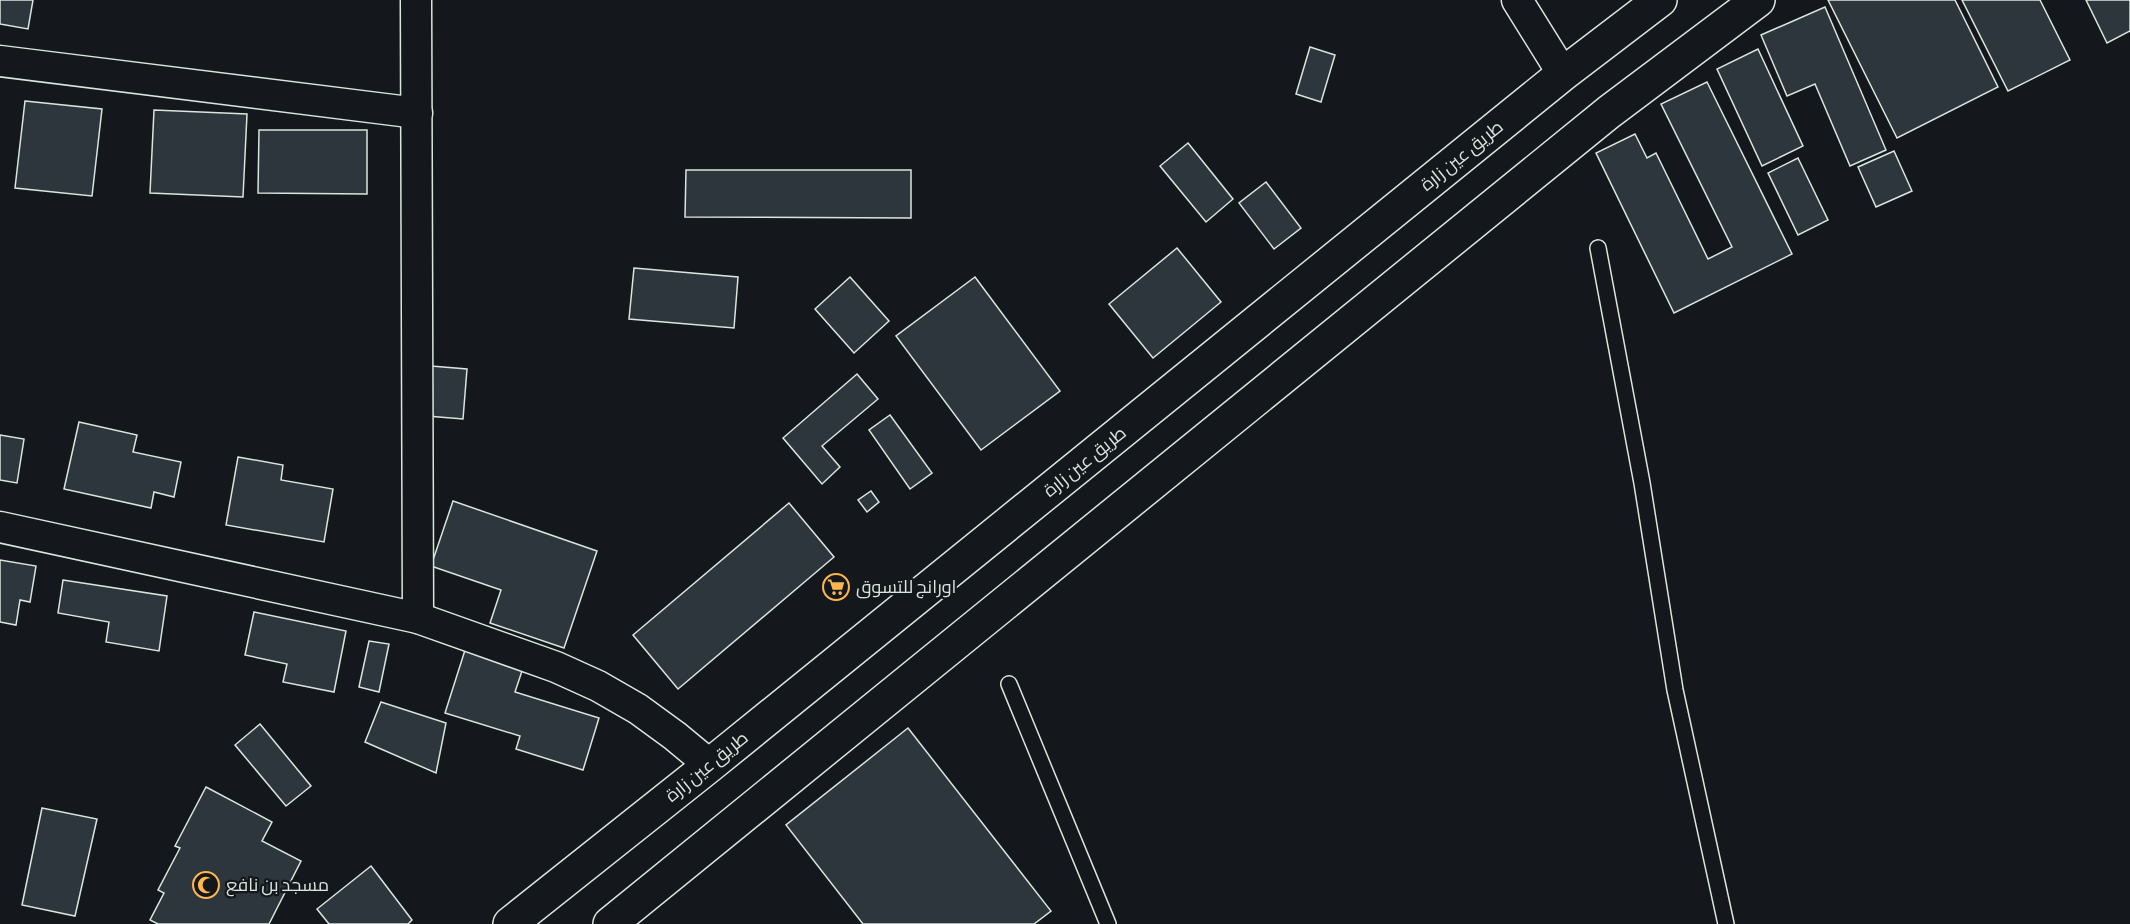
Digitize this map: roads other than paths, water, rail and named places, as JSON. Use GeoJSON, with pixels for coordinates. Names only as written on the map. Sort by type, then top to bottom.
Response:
{"type":"FeatureCollection","features":[{"type":"Feature","properties":{"kind":"main road","name":"طريق عين زارة"},"geometry":{"type":"LineString","coordinates":[[510,924],[710,765],[1563,74],[1660,0]]}},
{"type":"Feature","properties":{"kind":"main road"},"geometry":{"type":"LineString","coordinates":[[610,924],[1609,112],[1758,0]]}},
{"type":"Feature","properties":{"kind":"street"},"geometry":{"type":"LineString","coordinates":[[416,0],[418,618]]}},
{"type":"Feature","properties":{"kind":"street"},"geometry":{"type":"LineString","coordinates":[[1517,0],[1563,74]]}},
{"type":"Feature","properties":{"kind":"street"},"geometry":{"type":"LineString","coordinates":[[0,61],[417,113]]}},
{"type":"Feature","properties":{"kind":"street"},"geometry":{"type":"LineString","coordinates":[[0,527],[418,618],[556,667],[598,686],[638,709],[710,765]]}},
{"type":"Feature","properties":{"kind":"lane"},"geometry":{"type":"LineString","coordinates":[[1599,248],[1642,483],[1676,690],[1726,924]]}},
{"type":"Feature","properties":{"kind":"lane"},"geometry":{"type":"LineString","coordinates":[[1009,684],[1108,924]]}},
{"type":"Feature","properties":{"kind":"place","name":"اورانج للتسوق"},"geometry":{"type":"Point","coordinates":[836,587]}},
{"type":"Feature","properties":{"kind":"place","name":"مسجد بن نافع"},"geometry":{"type":"Point","coordinates":[206,885]}}]}
